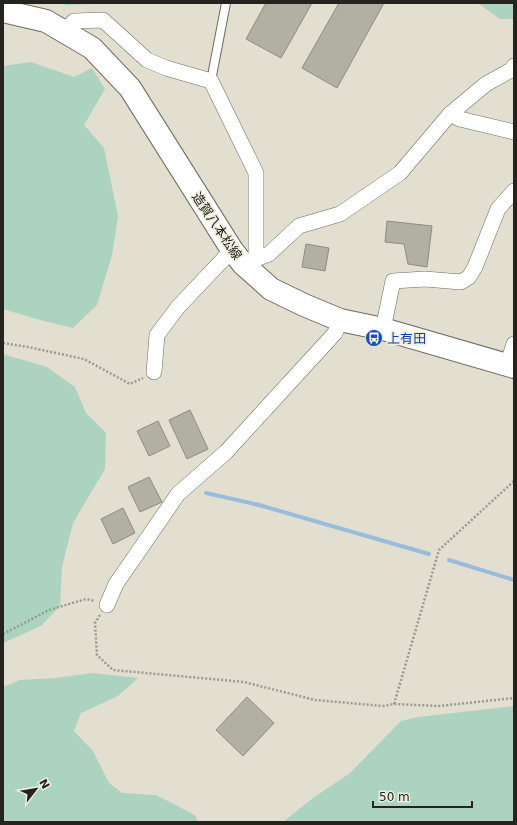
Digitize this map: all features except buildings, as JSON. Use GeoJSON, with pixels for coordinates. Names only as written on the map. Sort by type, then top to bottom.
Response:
{"type":"FeatureCollection","features":[{"type":"Feature","properties":{"kind":"main road","name":"造賀八本松線"},"geometry":{"type":"LineString","coordinates":[[3,11],[46,21],[92,48],[130,88],[244,258],[271,289],[304,306],[340,320],[382,330],[511,366]]}},
{"type":"Feature","properties":{"kind":"street"},"geometry":{"type":"LineString","coordinates":[[64,32],[74,21],[102,20],[147,60],[166,68],[211,81],[256,173],[244,258]]}},
{"type":"Feature","properties":{"kind":"street"},"geometry":{"type":"LineString","coordinates":[[154,372],[157,335],[178,307],[244,258],[269,254],[299,226],[340,214],[400,173],[450,114],[486,84],[511,70],[514,66]]}},
{"type":"Feature","properties":{"kind":"street"},"geometry":{"type":"LineString","coordinates":[[450,114],[460,119],[514,132]]}},
{"type":"Feature","properties":{"kind":"street"},"geometry":{"type":"LineString","coordinates":[[382,330],[393,282],[424,279],[462,282],[469,277],[475,267],[498,208],[514,191]]}},
{"type":"Feature","properties":{"kind":"street"},"geometry":{"type":"LineString","coordinates":[[107,605],[116,584],[178,494],[232,447],[335,333],[340,320]]}},
{"type":"Feature","properties":{"kind":"street"},"geometry":{"type":"LineString","coordinates":[[511,366],[514,344]]}},
{"type":"Feature","properties":{"kind":"lane"},"geometry":{"type":"LineString","coordinates":[[211,81],[226,3]]}},
{"type":"Feature","properties":{"kind":"path"},"geometry":{"type":"LineString","coordinates":[[3,343],[84,359],[130,384],[154,372]]}},
{"type":"Feature","properties":{"kind":"path"},"geometry":{"type":"LineString","coordinates":[[394,704],[439,550],[514,482]]}},
{"type":"Feature","properties":{"kind":"path"},"geometry":{"type":"LineString","coordinates":[[3,634],[49,610],[86,599],[107,605],[96,623],[97,655],[113,670],[244,682],[315,700],[383,706],[394,704],[439,706],[514,698]]}},
{"type":"Feature","properties":{"kind":"green space"},"geometry":{"type":"Polygon","coordinates":[[[65,3],[117,3],[65,5],[65,3]]]}},
{"type":"Feature","properties":{"kind":"green space"},"geometry":{"type":"Polygon","coordinates":[[[478,3],[514,3],[514,19],[500,19],[478,3]]]}},
{"type":"Feature","properties":{"kind":"green space"},"geometry":{"type":"Polygon","coordinates":[[[31,62],[74,77],[92,68],[105,89],[84,125],[104,148],[118,216],[112,255],[97,305],[73,328],[3,309],[3,66],[31,62]]]}},
{"type":"Feature","properties":{"kind":"green space"},"geometry":{"type":"Polygon","coordinates":[[[3,354],[47,367],[75,387],[86,413],[106,433],[105,469],[73,523],[62,567],[60,606],[41,626],[3,643],[3,354]]]}},
{"type":"Feature","properties":{"kind":"green space"},"geometry":{"type":"Polygon","coordinates":[[[93,673],[138,678],[118,696],[81,713],[74,731],[93,751],[109,783],[122,793],[156,795],[195,815],[198,822],[3,822],[3,687],[20,680],[55,678],[93,673]]]}},
{"type":"Feature","properties":{"kind":"green space"},"geometry":{"type":"Polygon","coordinates":[[[514,706],[514,822],[283,822],[313,798],[350,773],[401,721],[418,717],[514,706]]]}},
{"type":"Feature","properties":{"kind":"waterway"},"geometry":{"type":"LineString","coordinates":[[206,493],[259,505],[429,554]]}},
{"type":"Feature","properties":{"kind":"waterway"},"geometry":{"type":"LineString","coordinates":[[449,560],[514,580]]}},
{"type":"Feature","properties":{"kind":"place","name":"上有田"},"geometry":{"type":"Point","coordinates":[374,338]}}]}
